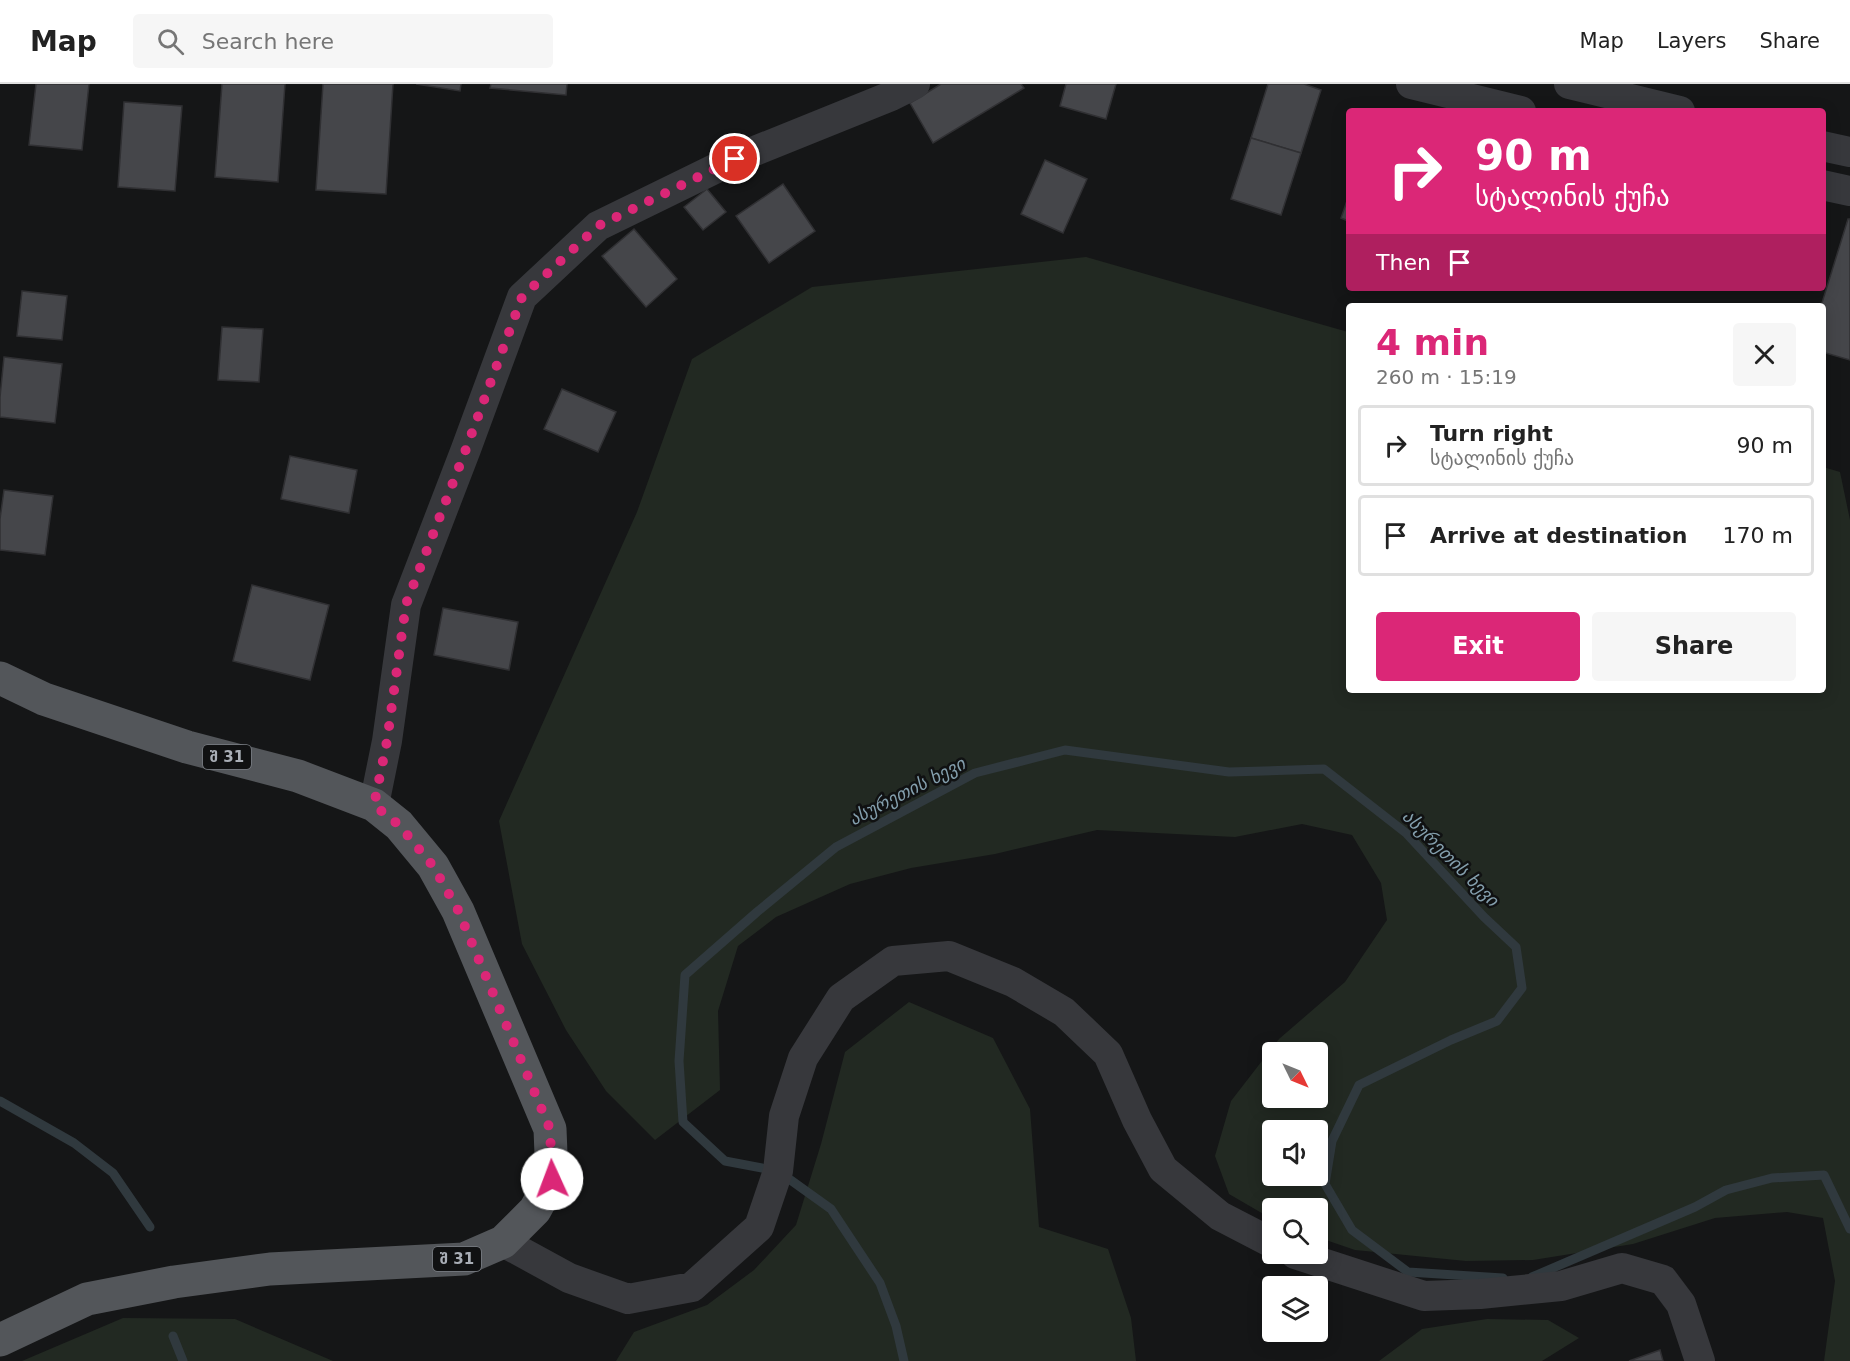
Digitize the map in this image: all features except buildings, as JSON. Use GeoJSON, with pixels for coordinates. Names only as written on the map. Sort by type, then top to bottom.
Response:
{"type":"FeatureCollection","features":[{"type":"Feature","properties":{"kind":"main road","name":"შ 31"},"geometry":{"type":"LineString","coordinates":[[0,678],[44,699],[187,747],[297,776],[374,805],[399,825],[433,866],[458,910],[550,1129],[552,1179],[535,1210],[503,1242],[464,1259],[270,1269],[174,1282],[87,1299],[0,1340]]}},
{"type":"Feature","properties":{"kind":"street"},"geometry":{"type":"LineString","coordinates":[[374,805],[387,741],[406,604],[522,297],[598,226],[735,159],[891,96],[915,84]]}},
{"type":"Feature","properties":{"kind":"street"},"geometry":{"type":"LineString","coordinates":[[1411,84],[1509,108]]}},
{"type":"Feature","properties":{"kind":"street"},"geometry":{"type":"LineString","coordinates":[[1569,84],[1668,108]]}},
{"type":"Feature","properties":{"kind":"street"},"geometry":{"type":"LineString","coordinates":[[1826,147],[1850,152]]}},
{"type":"Feature","properties":{"kind":"street"},"geometry":{"type":"LineString","coordinates":[[1826,186],[1850,192]]}},
{"type":"Feature","properties":{"kind":"street"},"geometry":{"type":"LineString","coordinates":[[503,1242],[569,1278],[628,1299],[692,1287],[759,1227],[778,1171],[784,1116],[803,1058],[840,998],[894,961],[949,956],[1012,982],[1064,1012],[1108,1054],[1137,1119],[1163,1169],[1220,1216],[1262,1238]]}},
{"type":"Feature","properties":{"kind":"street"},"geometry":{"type":"LineString","coordinates":[[1326,1264],[1424,1296],[1480,1294],[1561,1286],[1622,1268],[1663,1280],[1681,1304],[1700,1361]]}},
{"type":"Feature","properties":{"kind":"shaded area"},"geometry":{"type":"Polygon","coordinates":[[[1086,257],[1346,331],[1346,693],[1826,693],[1826,468],[1840,472],[1850,520],[1850,1361],[1824,1361],[1835,1281],[1823,1218],[1787,1212],[1715,1218],[1633,1244],[1533,1260],[1466,1261],[1355,1250],[1328,1241],[1328,1198],[1262,1198],[1262,1213],[1229,1194],[1215,1156],[1231,1101],[1262,1061],[1262,1108],[1328,1108],[1328,1042],[1277,1042],[1345,982],[1387,920],[1381,883],[1352,835],[1302,824],[1235,837],[1097,830],[995,854],[911,868],[850,884],[776,917],[738,946],[718,1011],[720,1090],[655,1140],[606,1091],[566,1030],[522,944],[499,821],[637,512],[692,359],[812,287],[1086,257]]]}},
{"type":"Feature","properties":{"kind":"shaded area"},"geometry":{"type":"Polygon","coordinates":[[[909,1002],[993,1038],[1030,1109],[1039,1227],[1108,1249],[1131,1318],[1136,1361],[616,1361],[634,1332],[707,1305],[754,1270],[796,1225],[821,1144],[845,1052],[909,1002]]]}},
{"type":"Feature","properties":{"kind":"shaded area"},"geometry":{"type":"Polygon","coordinates":[[[123,1318],[235,1319],[333,1361],[22,1361],[123,1318]]]}},
{"type":"Feature","properties":{"kind":"shaded area"},"geometry":{"type":"Polygon","coordinates":[[[1487,1319],[1548,1320],[1579,1338],[1542,1361],[1379,1361],[1422,1329],[1487,1319]]]}},
{"type":"Feature","properties":{"kind":"waterway","name":"ასურეთის ხევი"},"geometry":{"type":"LineString","coordinates":[[904,1361],[896,1326],[880,1283],[831,1209],[778,1171],[725,1161],[683,1122],[679,1061],[685,975],[836,847],[975,773],[1065,750],[1229,772],[1324,769],[1406,833],[1484,917],[1516,947],[1522,988],[1497,1021],[1451,1040],[1359,1085],[1332,1141],[1325,1184],[1352,1230],[1408,1272],[1503,1278]]}},
{"type":"Feature","properties":{"kind":"waterway","name":"ასურეთის ხევი"},"geometry":{"type":"LineString","coordinates":[[0,1101],[74,1143],[113,1173],[150,1227]]}},
{"type":"Feature","properties":{"kind":"waterway","name":"ასურეთის ხევი"},"geometry":{"type":"LineString","coordinates":[[1532,1277],[1695,1207],[1726,1190],[1772,1178],[1824,1175],[1850,1229]]}},
{"type":"Feature","properties":{"kind":"waterway","name":"ასურეთის ხევი"},"geometry":{"type":"LineString","coordinates":[[173,1336],[183,1361]]}},
{"type":"Feature","properties":{"kind":"route"},"geometry":{"type":"LineString","coordinates":[[552,1179],[550,1129],[458,910],[433,866],[399,825],[374,805],[387,741],[406,604],[522,297],[598,226],[735,159]]}}]}
